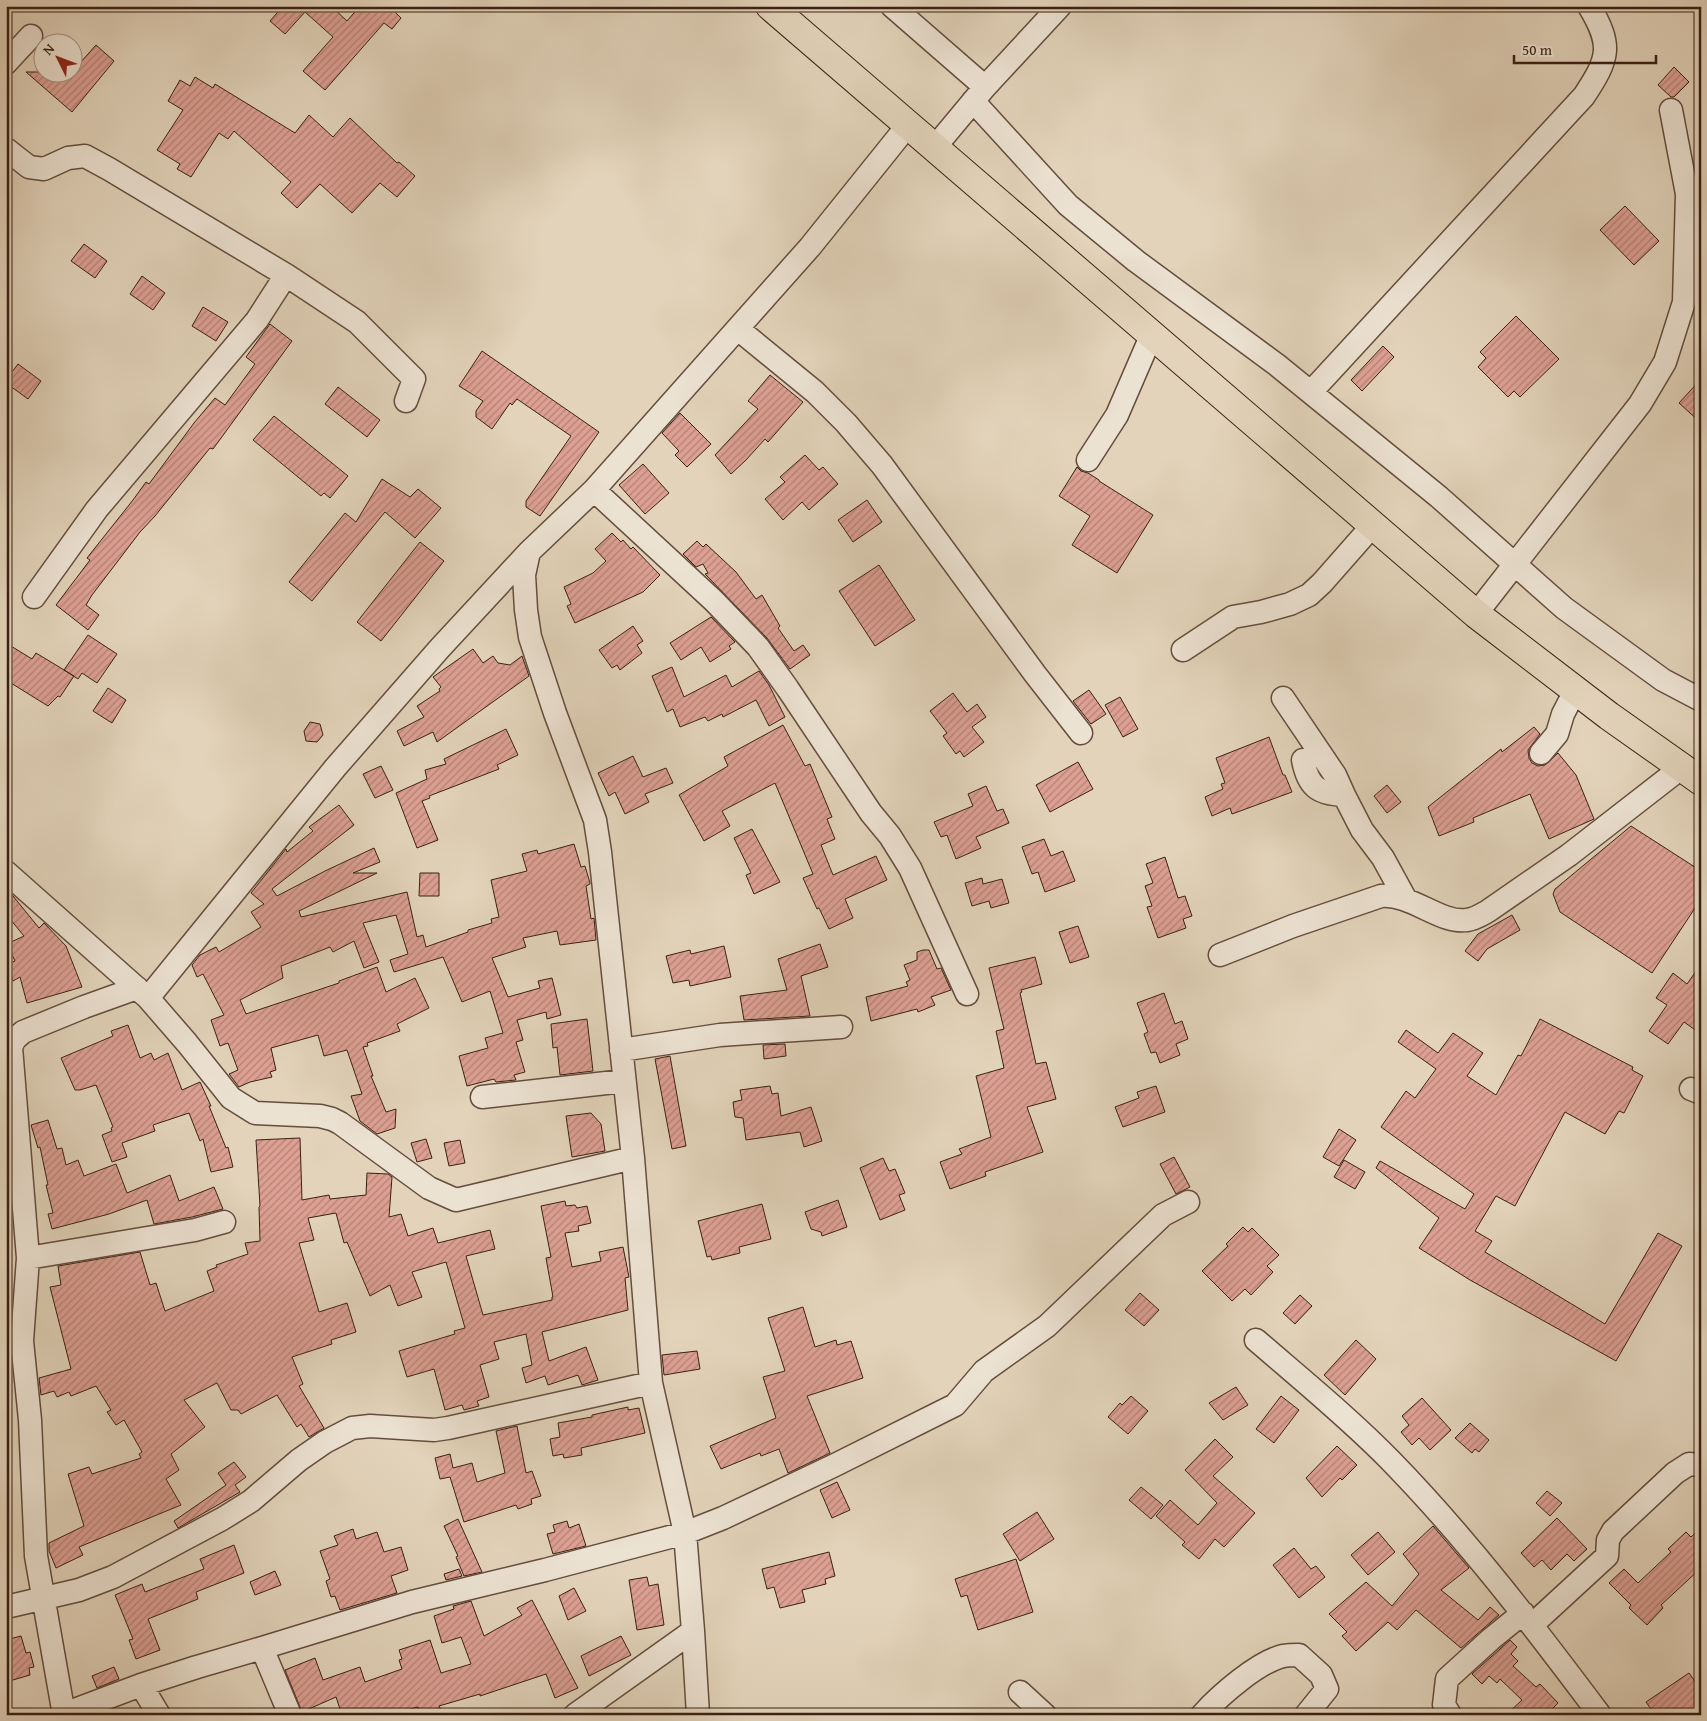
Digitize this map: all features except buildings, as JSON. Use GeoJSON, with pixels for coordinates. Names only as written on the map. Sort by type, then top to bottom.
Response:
{"type":"FeatureCollection","features":[{"type":"Feature","properties":{"kind":"highway"},"geometry":{"type":"LineString","coordinates":[[770,6],[1476,614],[1575,691],[1691,774]]}},
{"type":"Feature","properties":{"kind":"street"},"geometry":{"type":"LineString","coordinates":[[892,6],[979,94],[1068,205],[1169,287],[1221,323],[1311,392],[1439,498],[1564,608],[1663,680],[1701,700]]}},
{"type":"Feature","properties":{"kind":"street"},"geometry":{"type":"LineString","coordinates":[[935,147],[979,94],[1060,6]]}},
{"type":"Feature","properties":{"kind":"street"},"geometry":{"type":"LineString","coordinates":[[1311,392],[1584,96],[1595,78],[1606,52],[1602,30],[1588,6]]}},
{"type":"Feature","properties":{"kind":"street"},"geometry":{"type":"LineString","coordinates":[[6,63],[31,36]]}},
{"type":"Feature","properties":{"kind":"street"},"geometry":{"type":"LineString","coordinates":[[1476,614],[1640,404],[1665,362],[1684,302],[1687,194],[1670,110]]}},
{"type":"Feature","properties":{"kind":"street"},"geometry":{"type":"LineString","coordinates":[[908,124],[810,246],[738,328],[594,490],[529,552],[440,648],[143,993],[84,1007],[23,1032],[11,1047],[28,1258],[14,1344],[30,1420],[36,1556],[64,1714],[141,1685],[412,1602],[546,1570],[685,1533],[723,1518],[955,1405],[984,1371],[1047,1326],[1163,1215],[1188,1202]]}},
{"type":"Feature","properties":{"kind":"street"},"geometry":{"type":"LineString","coordinates":[[6,149],[29,167],[44,169],[68,158],[85,156],[286,274],[357,322],[414,379],[406,401]]}},
{"type":"Feature","properties":{"kind":"street"},"geometry":{"type":"LineString","coordinates":[[34,597],[97,509],[257,320],[286,274]]}},
{"type":"Feature","properties":{"kind":"street"},"geometry":{"type":"LineString","coordinates":[[738,328],[815,392],[846,423],[882,465],[1081,732]]}},
{"type":"Feature","properties":{"kind":"street"},"geometry":{"type":"LineString","coordinates":[[1088,460],[1117,415],[1152,334]]}},
{"type":"Feature","properties":{"kind":"street"},"geometry":{"type":"LineString","coordinates":[[594,490],[714,601],[758,647],[871,813],[890,836],[910,868],[967,994]]}},
{"type":"Feature","properties":{"kind":"street"},"geometry":{"type":"LineString","coordinates":[[1183,650],[1233,617],[1290,604],[1309,595],[1373,525]]}},
{"type":"Feature","properties":{"kind":"street"},"geometry":{"type":"LineString","coordinates":[[529,552],[524,575],[530,637],[555,713],[595,820],[600,852],[620,1050],[634,1158],[651,1383],[685,1533],[698,1715]]}},
{"type":"Feature","properties":{"kind":"street"},"geometry":{"type":"LineString","coordinates":[[1541,753],[1557,734],[1563,714],[1575,691]]}},
{"type":"Feature","properties":{"kind":"street"},"geometry":{"type":"LineString","coordinates":[[1283,698],[1335,774],[1362,830],[1383,858],[1406,900]]}},
{"type":"Feature","properties":{"kind":"street"},"geometry":{"type":"LineString","coordinates":[[1303,760],[1306,775],[1313,786],[1330,794],[1344,795]]}},
{"type":"Feature","properties":{"kind":"street"},"geometry":{"type":"LineString","coordinates":[[1220,955],[1293,926],[1381,896],[1406,900],[1455,920],[1476,918],[1488,912],[1691,774]]}},
{"type":"Feature","properties":{"kind":"street"},"geometry":{"type":"LineString","coordinates":[[6,872],[143,993],[187,1043],[231,1098],[255,1113],[320,1116],[332,1119],[430,1188],[447,1198],[456,1200],[634,1158]]}},
{"type":"Feature","properties":{"kind":"street"},"geometry":{"type":"LineString","coordinates":[[620,1050],[720,1035],[841,1027]]}},
{"type":"Feature","properties":{"kind":"street"},"geometry":{"type":"LineString","coordinates":[[482,1096],[624,1081]]}},
{"type":"Feature","properties":{"kind":"street"},"geometry":{"type":"LineString","coordinates":[[28,1258],[195,1230],[224,1222]]}},
{"type":"Feature","properties":{"kind":"street"},"geometry":{"type":"LineString","coordinates":[[1256,1340],[1390,1460],[1460,1536],[1527,1619],[1600,1715]]}},
{"type":"Feature","properties":{"kind":"street"},"geometry":{"type":"LineString","coordinates":[[6,1607],[79,1590],[114,1577],[222,1519],[251,1500],[325,1442],[352,1428],[370,1426],[434,1430],[448,1428],[651,1383]]}},
{"type":"Feature","properties":{"kind":"street"},"geometry":{"type":"LineString","coordinates":[[1450,1715],[1444,1705],[1447,1678],[1490,1639],[1527,1619],[1607,1556],[1608,1540],[1613,1531],[1675,1473],[1689,1464],[1701,1465]]}},
{"type":"Feature","properties":{"kind":"street"},"geometry":{"type":"LineString","coordinates":[[576,1715],[693,1632]]}},
{"type":"Feature","properties":{"kind":"street"},"geometry":{"type":"LineString","coordinates":[[262,1648],[290,1715]]}},
{"type":"Feature","properties":{"kind":"street"},"geometry":{"type":"LineString","coordinates":[[1202,1715],[1216,1700],[1260,1666],[1282,1656],[1299,1655],[1322,1675],[1327,1689],[1306,1715]]}},
{"type":"Feature","properties":{"kind":"street"},"geometry":{"type":"LineString","coordinates":[[141,1685],[159,1715]]}},
{"type":"Feature","properties":{"kind":"street"},"geometry":{"type":"LineString","coordinates":[[1020,1692],[1045,1715]]}}]}
